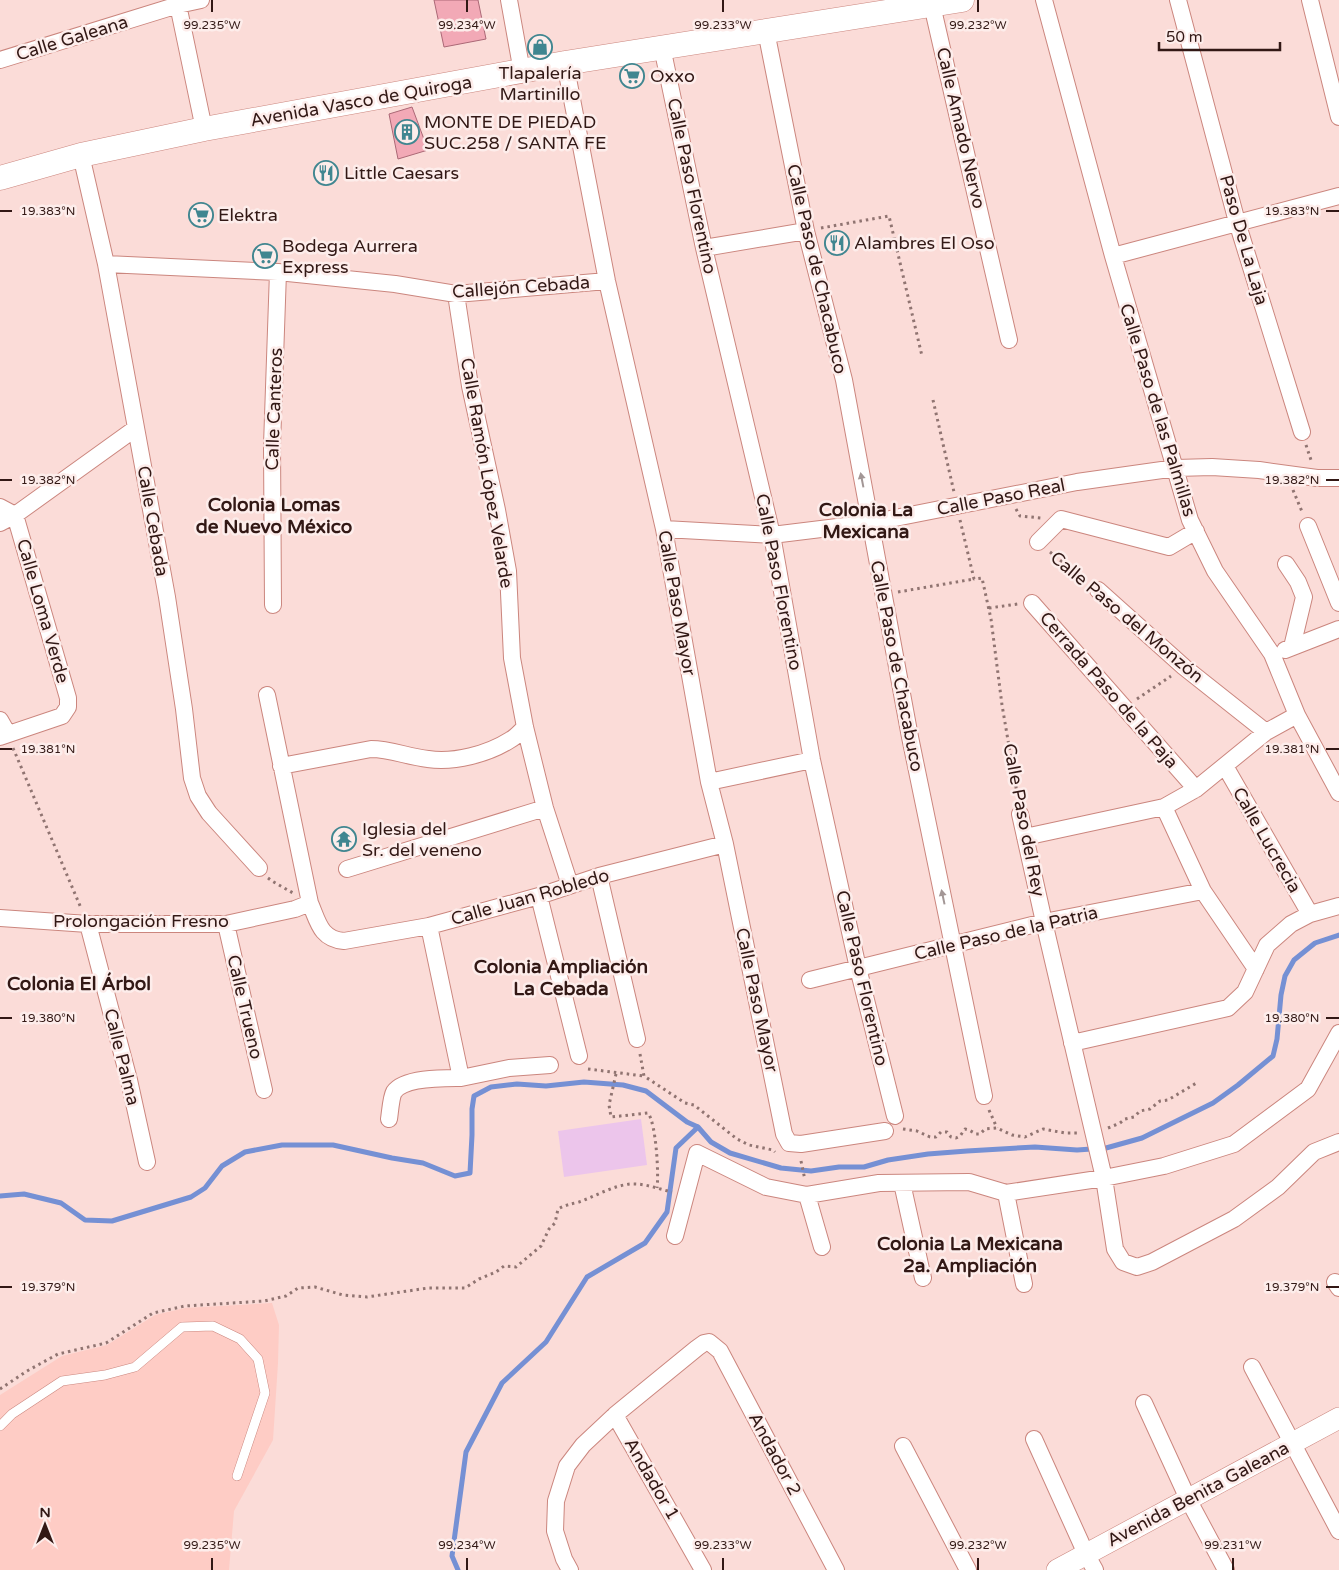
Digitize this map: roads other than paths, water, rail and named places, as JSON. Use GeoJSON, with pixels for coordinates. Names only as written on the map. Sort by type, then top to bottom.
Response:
{"type":"FeatureCollection","features":[{"type":"Feature","properties":{"kind":"main road","name":"Avenida Vasco de Quiroga"},"geometry":{"type":"LineString","coordinates":[[0,178],[81,154],[204,129],[565,63],[962,0]]}},
{"type":"Feature","properties":{"kind":"street","name":"Calle Galeana"},"geometry":{"type":"LineString","coordinates":[[0,60],[178,2],[201,0]]}},
{"type":"Feature","properties":{"kind":"street"},"geometry":{"type":"LineString","coordinates":[[509,0],[522,72]]}},
{"type":"Feature","properties":{"kind":"street","name":"Calle Paso de las Palmillas"},"geometry":{"type":"LineString","coordinates":[[1044,0],[1113,256],[1190,520],[1215,571],[1272,654],[1297,715],[1339,793]]}},
{"type":"Feature","properties":{"kind":"street","name":"Paso De La Laja"},"geometry":{"type":"LineString","coordinates":[[1178,0],[1237,222],[1302,432]]}},
{"type":"Feature","properties":{"kind":"street"},"geometry":{"type":"LineString","coordinates":[[1310,0],[1339,117]]}},
{"type":"Feature","properties":{"kind":"street"},"geometry":{"type":"LineString","coordinates":[[178,2],[204,129]]}},
{"type":"Feature","properties":{"kind":"street","name":"Calle Amado Nervo"},"geometry":{"type":"LineString","coordinates":[[932,5],[1009,340]]}},
{"type":"Feature","properties":{"kind":"street","name":"Calle Paso de Chacabuco"},"geometry":{"type":"LineString","coordinates":[[766,31],[806,231],[844,380],[910,737],[984,1096]]}},
{"type":"Feature","properties":{"kind":"street","name":"Calle Paso Florentino"},"geometry":{"type":"LineString","coordinates":[[662,48],[704,248],[772,535],[812,760],[858,968],[895,1116]]}},
{"type":"Feature","properties":{"kind":"street","name":"Calle Paso Mayor"},"geometry":{"type":"LineString","coordinates":[[565,63],[607,281],[664,529],[709,782],[724,844],[784,1134],[789,1143],[801,1144],[885,1132]]}},
{"type":"Feature","properties":{"kind":"street","name":"Calle Cebada"},"geometry":{"type":"LineString","coordinates":[[81,154],[106,264],[167,597],[195,787],[198,796],[209,813],[259,868]]}},
{"type":"Feature","properties":{"kind":"street"},"geometry":{"type":"LineString","coordinates":[[1113,256],[1339,196]]}},
{"type":"Feature","properties":{"kind":"street"},"geometry":{"type":"LineString","coordinates":[[704,248],[806,231]]}},
{"type":"Feature","properties":{"kind":"street","name":"Callejón Cebada"},"geometry":{"type":"LineString","coordinates":[[106,264],[278,272],[395,284],[456,294],[607,281]]}},
{"type":"Feature","properties":{"kind":"street","name":"Calle Canteros"},"geometry":{"type":"LineString","coordinates":[[273,605],[272,445],[278,272]]}},
{"type":"Feature","properties":{"kind":"street","name":"Calle Ramón López Velarde"},"geometry":{"type":"LineString","coordinates":[[456,294],[470,386],[508,571],[512,658],[525,727],[545,808],[570,885]]}},
{"type":"Feature","properties":{"kind":"street"},"geometry":{"type":"LineString","coordinates":[[0,507],[7,519],[136,428]]}},
{"type":"Feature","properties":{"kind":"street","name":"Calle Paso Real"},"geometry":{"type":"LineString","coordinates":[[664,529],[772,535],[870,523],[1077,482],[1176,468],[1259,470],[1317,478],[1339,478]]}},
{"type":"Feature","properties":{"kind":"street","name":"Calle Loma Verde"},"geometry":{"type":"LineString","coordinates":[[3,730],[62,716],[68,707],[68,698],[7,519]]}},
{"type":"Feature","properties":{"kind":"street","name":"Calle Paso del Monzón"},"geometry":{"type":"LineString","coordinates":[[1038,542],[1060,519],[1168,547],[1196,532]]}},
{"type":"Feature","properties":{"kind":"street"},"geometry":{"type":"LineString","coordinates":[[1308,526],[1339,603]]}},
{"type":"Feature","properties":{"kind":"street"},"geometry":{"type":"LineString","coordinates":[[1286,564],[1298,582],[1304,597],[1292,647]]}},
{"type":"Feature","properties":{"kind":"street","name":"Calle Paso del Monzón"},"geometry":{"type":"LineString","coordinates":[[1098,590],[1184,667],[1266,732]]}},
{"type":"Feature","properties":{"kind":"street","name":"Cerrada Paso de la Paja"},"geometry":{"type":"LineString","coordinates":[[1032,602],[1196,789]]}},
{"type":"Feature","properties":{"kind":"street"},"geometry":{"type":"LineString","coordinates":[[1272,654],[1339,629]]}},
{"type":"Feature","properties":{"kind":"street"},"geometry":{"type":"LineString","coordinates":[[267,695],[310,903]]}},
{"type":"Feature","properties":{"kind":"street"},"geometry":{"type":"LineString","coordinates":[[1025,837],[1164,807],[1196,789],[1266,732],[1297,715]]}},
{"type":"Feature","properties":{"kind":"street"},"geometry":{"type":"LineString","coordinates":[[281,766],[371,749],[385,749],[428,759],[448,760],[471,756],[493,749],[511,740],[525,727]]}},
{"type":"Feature","properties":{"kind":"street"},"geometry":{"type":"LineString","coordinates":[[709,782],[812,760]]}},
{"type":"Feature","properties":{"kind":"street","name":"Calle Lucrecia"},"geometry":{"type":"LineString","coordinates":[[1225,766],[1310,914]]}},
{"type":"Feature","properties":{"kind":"street"},"geometry":{"type":"LineString","coordinates":[[1164,807],[1203,891],[1256,970]]}},
{"type":"Feature","properties":{"kind":"street"},"geometry":{"type":"LineString","coordinates":[[347,869],[545,808]]}},
{"type":"Feature","properties":{"kind":"street","name":"Calle Paso del Rey"},"geometry":{"type":"LineString","coordinates":[[1020,814],[1072,1043],[1097,1133],[1115,1249],[1123,1262],[1137,1267],[1152,1262],[1234,1219],[1278,1187],[1314,1152],[1339,1142]]}},
{"type":"Feature","properties":{"kind":"street","name":"Calle Juan Robledo"},"geometry":{"type":"LineString","coordinates":[[310,903],[323,932],[335,940],[344,941],[429,926],[539,896],[599,876],[724,844]]}},
{"type":"Feature","properties":{"kind":"street"},"geometry":{"type":"LineString","coordinates":[[599,876],[637,1039]]}},
{"type":"Feature","properties":{"kind":"street","name":"Calle Paso de la Patria"},"geometry":{"type":"LineString","coordinates":[[810,980],[1044,922],[1203,891]]}},
{"type":"Feature","properties":{"kind":"street"},"geometry":{"type":"LineString","coordinates":[[539,896],[579,1056]]}},
{"type":"Feature","properties":{"kind":"street","name":"Prolongación Fresno"},"geometry":{"type":"LineString","coordinates":[[0,918],[88,924],[226,924],[295,909],[310,903]]}},
{"type":"Feature","properties":{"kind":"street"},"geometry":{"type":"LineString","coordinates":[[1072,1043],[1228,1008],[1245,992],[1267,945],[1291,924],[1310,914],[1339,906]]}},
{"type":"Feature","properties":{"kind":"street","name":"Calle Palma"},"geometry":{"type":"LineString","coordinates":[[88,924],[129,1080],[147,1162]]}},
{"type":"Feature","properties":{"kind":"street","name":"Calle Trueno"},"geometry":{"type":"LineString","coordinates":[[226,924],[264,1090]]}},
{"type":"Feature","properties":{"kind":"street"},"geometry":{"type":"LineString","coordinates":[[429,926],[461,1078]]}},
{"type":"Feature","properties":{"kind":"street"},"geometry":{"type":"LineString","coordinates":[[675,1236],[697,1153],[766,1187],[807,1196],[879,1183],[969,1182],[1006,1192],[1103,1173],[1164,1166],[1234,1144],[1308,1089],[1339,1033]]}},
{"type":"Feature","properties":{"kind":"street"},"geometry":{"type":"LineString","coordinates":[[389,1119],[394,1092],[402,1085],[429,1079],[461,1078],[509,1068],[550,1065]]}},
{"type":"Feature","properties":{"kind":"street"},"geometry":{"type":"LineString","coordinates":[[902,1183],[923,1278]]}},
{"type":"Feature","properties":{"kind":"street"},"geometry":{"type":"LineString","coordinates":[[1006,1192],[1024,1284]]}},
{"type":"Feature","properties":{"kind":"street"},"geometry":{"type":"LineString","coordinates":[[807,1196],[822,1247]]}},
{"type":"Feature","properties":{"kind":"street","name":"Andador 2"},"geometry":{"type":"LineString","coordinates":[[615,1415],[697,1348],[704,1343],[710,1342],[720,1351],[836,1570]]}},
{"type":"Feature","properties":{"kind":"street"},"geometry":{"type":"LineString","coordinates":[[1252,1367],[1339,1530]]}},
{"type":"Feature","properties":{"kind":"street"},"geometry":{"type":"LineString","coordinates":[[1144,1403],[1188,1500],[1226,1570]]}},
{"type":"Feature","properties":{"kind":"street"},"geometry":{"type":"LineString","coordinates":[[570,1570],[564,1559],[555,1531],[556,1501],[567,1466],[583,1445],[615,1415]]}},
{"type":"Feature","properties":{"kind":"street","name":"Andador 1"},"geometry":{"type":"LineString","coordinates":[[615,1415],[703,1570]]}},
{"type":"Feature","properties":{"kind":"street","name":"Avenida Benita Galeana"},"geometry":{"type":"LineString","coordinates":[[1057,1570],[1091,1562],[1188,1500],[1339,1418]]}},
{"type":"Feature","properties":{"kind":"street"},"geometry":{"type":"LineString","coordinates":[[1034,1439],[1091,1562]]}},
{"type":"Feature","properties":{"kind":"street"},"geometry":{"type":"LineString","coordinates":[[903,1446],[968,1570]]}},
{"type":"Feature","properties":{"kind":"lane"},"geometry":{"type":"LineString","coordinates":[[0,1426],[12,1414],[62,1381],[105,1376],[135,1367],[182,1327],[213,1326],[240,1339],[258,1359],[266,1393],[237,1476]]}},
{"type":"Feature","properties":{"kind":"waterway"},"geometry":{"type":"LineString","coordinates":[[0,1196],[24,1194],[61,1203],[85,1220],[112,1221],[191,1197],[205,1188],[222,1166],[245,1152],[282,1145],[333,1145],[423,1163],[455,1176],[470,1173],[474,1096],[491,1087],[517,1084],[546,1086],[584,1082],[623,1085],[646,1091],[687,1122],[698,1127],[711,1142],[730,1153],[781,1168],[811,1171],[839,1167],[864,1167],[888,1160],[967,1151],[1035,1147],[1077,1150],[1106,1148],[1142,1138],[1213,1103],[1273,1056],[1285,976],[1294,960],[1315,943],[1339,935]]}},
{"type":"Feature","properties":{"kind":"waterway"},"geometry":{"type":"LineString","coordinates":[[458,1570],[452,1556],[466,1452],[502,1383],[546,1342],[587,1277],[645,1243],[667,1212],[676,1148],[698,1127]]}},
{"type":"Feature","properties":{"kind":"place","name":"Tlapalería Martinillo"},"geometry":{"type":"Point","coordinates":[540,47]}},
{"type":"Feature","properties":{"kind":"place","name":"Oxxo"},"geometry":{"type":"Point","coordinates":[632,76]}},
{"type":"Feature","properties":{"kind":"place","name":"MONTE DE PIEDAD SUC.258 / SANTA FE"},"geometry":{"type":"Point","coordinates":[407,132]}},
{"type":"Feature","properties":{"kind":"place","name":"Little Caesars"},"geometry":{"type":"Point","coordinates":[326,173]}},
{"type":"Feature","properties":{"kind":"place","name":"Elektra"},"geometry":{"type":"Point","coordinates":[201,215]}},
{"type":"Feature","properties":{"kind":"place","name":"Alambres El Oso"},"geometry":{"type":"Point","coordinates":[837,243]}},
{"type":"Feature","properties":{"kind":"place","name":"Bodega Aurrera Express"},"geometry":{"type":"Point","coordinates":[265,256]}},
{"type":"Feature","properties":{"kind":"place","name":"Iglesia del Sr. del veneno"},"geometry":{"type":"Point","coordinates":[344,839]}},
{"type":"Feature","properties":{"kind":"district","name":"Colonia Lomas de Nuevo México"},"geometry":{"type":"Point","coordinates":[274,515]}},
{"type":"Feature","properties":{"kind":"district","name":"Colonia La Mexicana"},"geometry":{"type":"Point","coordinates":[866,520]}},
{"type":"Feature","properties":{"kind":"district","name":"Colonia Ampliación La Cebada"},"geometry":{"type":"Point","coordinates":[561,977]}},
{"type":"Feature","properties":{"kind":"district","name":"Colonia El Árbol"},"geometry":{"type":"Point","coordinates":[79,983]}},
{"type":"Feature","properties":{"kind":"district","name":"Colonia La Mexicana 2a. Ampliación"},"geometry":{"type":"Point","coordinates":[970,1254]}}]}
